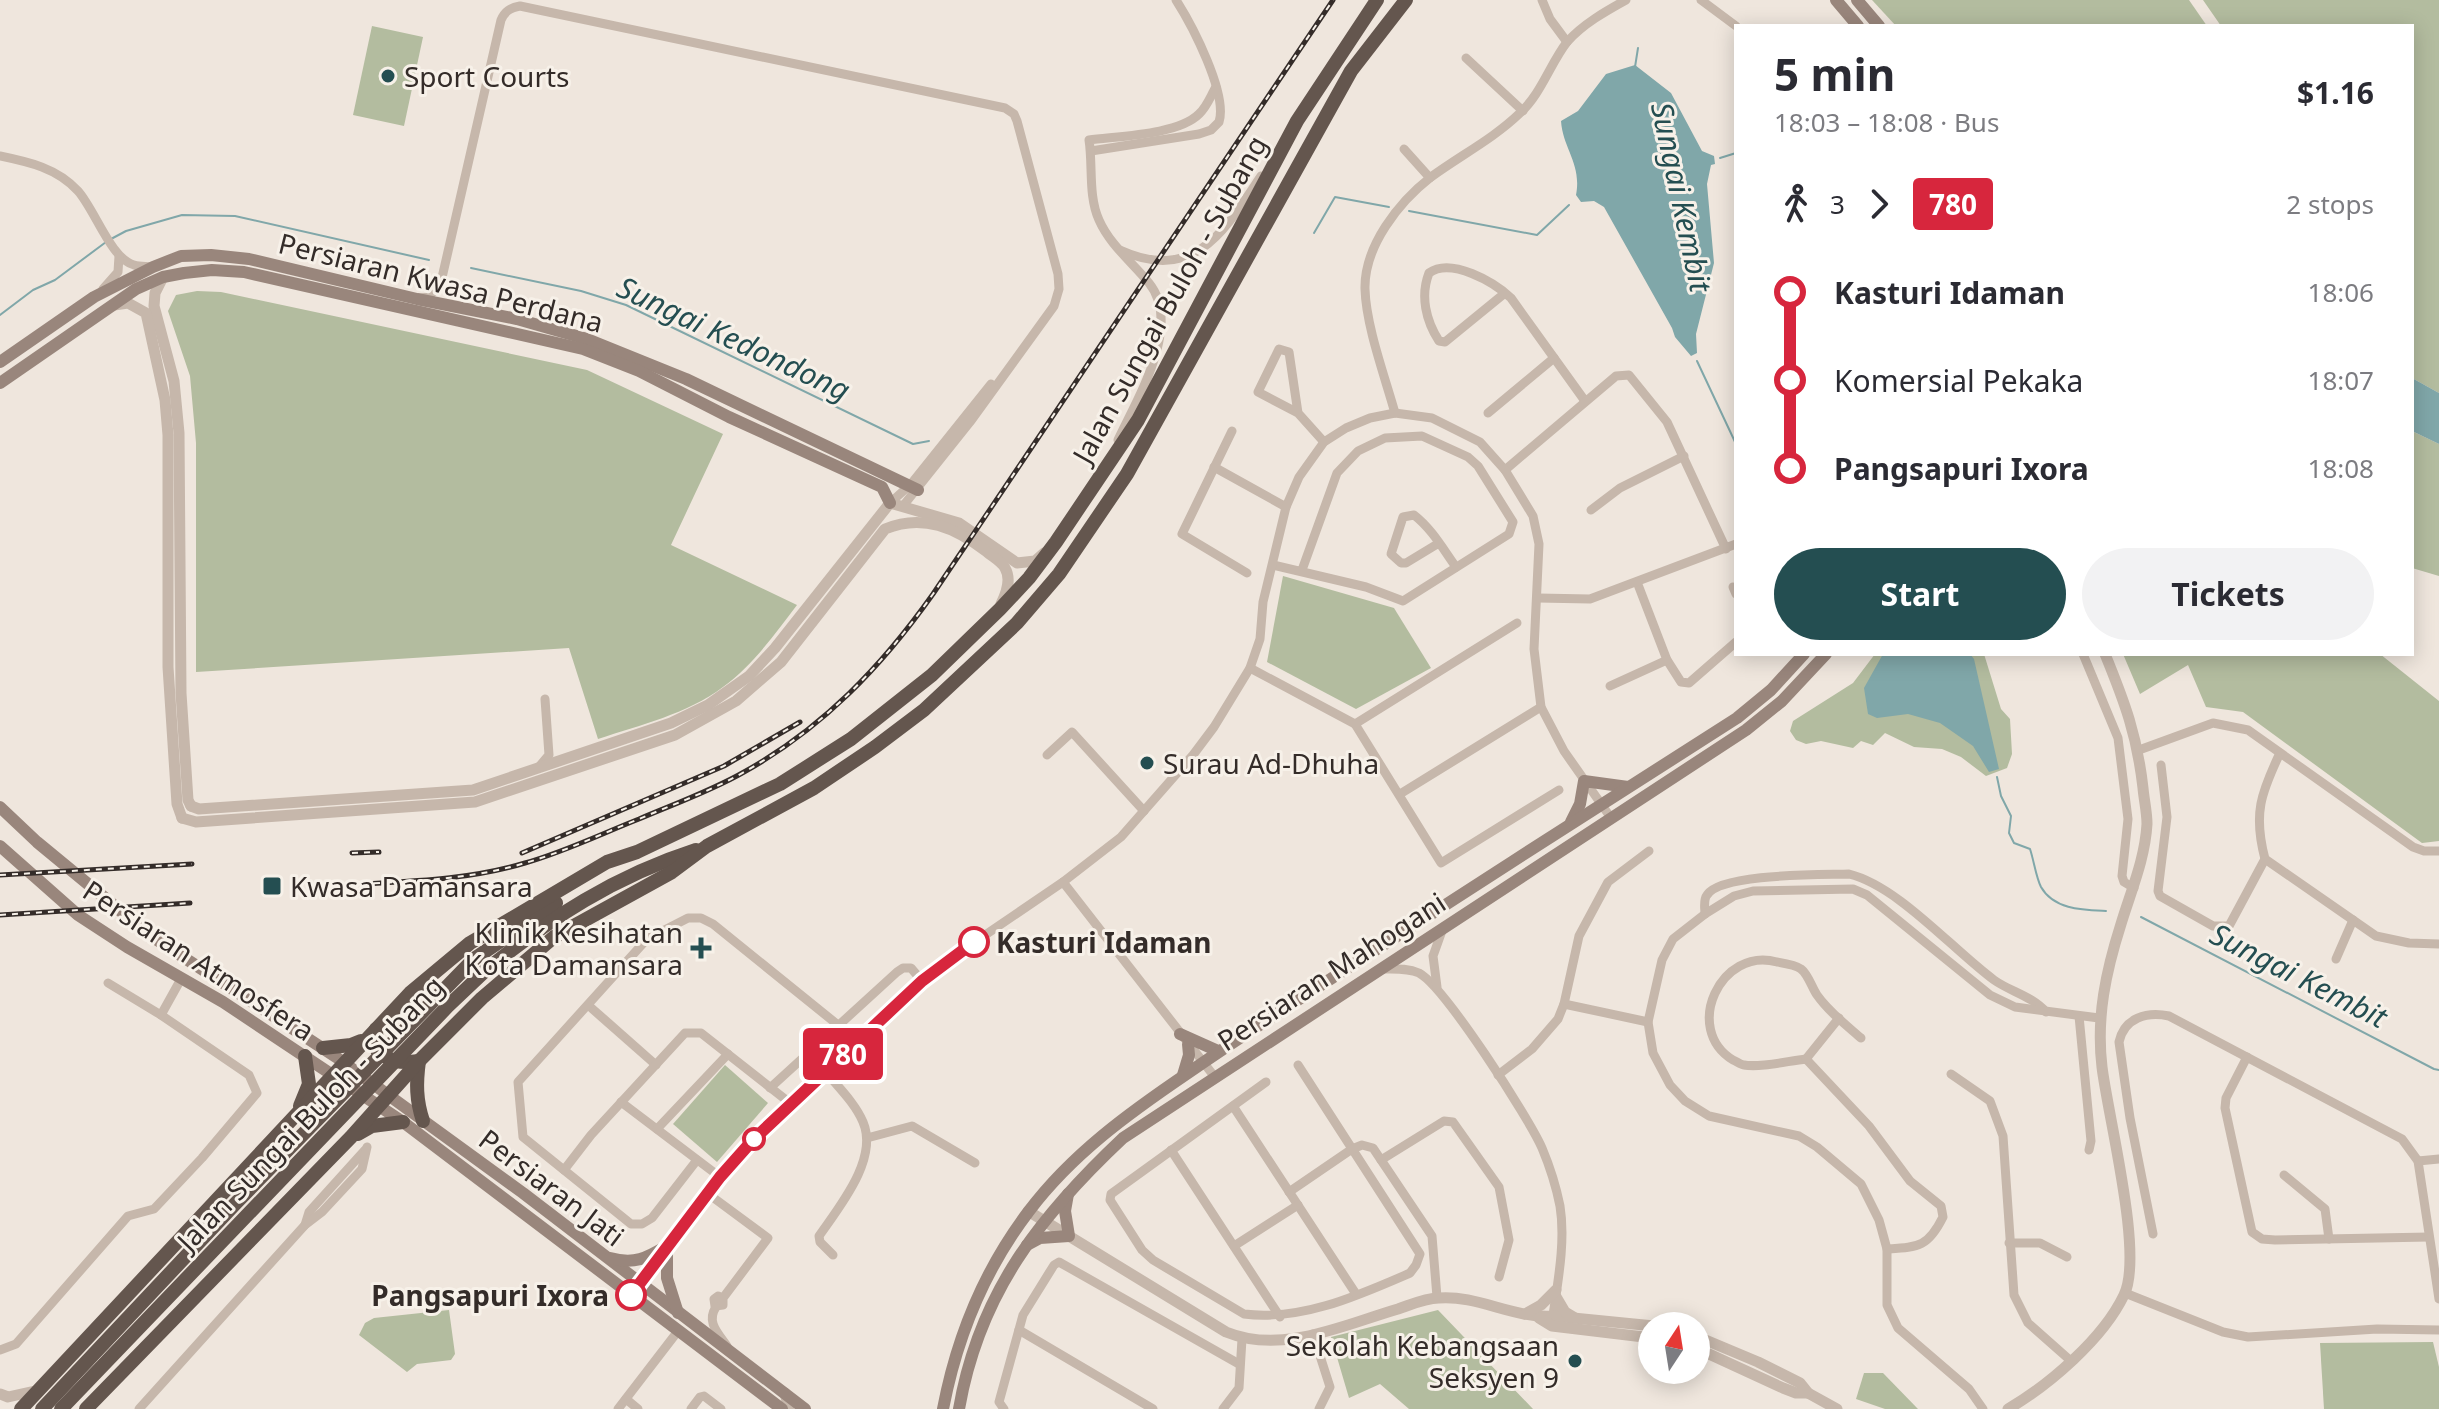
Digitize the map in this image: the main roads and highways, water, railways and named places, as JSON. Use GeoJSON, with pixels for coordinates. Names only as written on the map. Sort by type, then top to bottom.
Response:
{"type":"FeatureCollection","features":[{"type":"Feature","properties":{"kind":"highway","name":"Jalan Sungai Buloh - Subang"},"geometry":{"type":"LineString","coordinates":[[42,1409],[235,1204],[474,959],[637,852],[780,784],[851,739],[932,675],[1000,609],[1056,542],[1138,420],[1297,121],[1377,0]]}},
{"type":"Feature","properties":{"kind":"highway","name":"Jalan Sungai Buloh - Subang"},"geometry":{"type":"LineString","coordinates":[[86,1409],[338,1151],[419,1061],[482,998],[554,937],[672,872],[707,846],[814,788],[924,710],[1017,623],[1059,574],[1127,474],[1351,71],[1406,0]]}},
{"type":"Feature","properties":{"kind":"highway","name":"Jalan Sungai Buloh - Subang"},"geometry":{"type":"LineString","coordinates":[[61,1409],[485,971],[537,929],[574,905],[656,863],[707,846]]}},
{"type":"Feature","properties":{"kind":"highway","name":"Jalan Sungai Buloh - Subang"},"geometry":{"type":"LineString","coordinates":[[21,1409],[410,993],[470,943],[607,862],[637,852]]}},
{"type":"Feature","properties":{"kind":"highway"},"geometry":{"type":"LineString","coordinates":[[323,1048],[351,1045],[372,1033],[377,1050],[386,1058],[401,1063],[419,1061],[416,1086],[423,1121]]}},
{"type":"Feature","properties":{"kind":"highway"},"geometry":{"type":"LineString","coordinates":[[294,1117],[309,1084],[305,1056]]}},
{"type":"Feature","properties":{"kind":"highway"},"geometry":{"type":"LineString","coordinates":[[310,1100],[335,1106],[341,1115],[344,1124],[338,1151]]}},
{"type":"Feature","properties":{"kind":"highway","name":"Jalan Sungai Buloh - Subang"},"geometry":{"type":"LineString","coordinates":[[351,1137],[372,1126],[403,1122]]}},
{"type":"Feature","properties":{"kind":"main road"},"geometry":{"type":"LineString","coordinates":[[1836,0],[1856,24]]}},
{"type":"Feature","properties":{"kind":"main road"},"geometry":{"type":"LineString","coordinates":[[1857,0],[1877,24]]}},
{"type":"Feature","properties":{"kind":"main road","name":"Persiaran Kwasa Perdana"},"geometry":{"type":"LineString","coordinates":[[0,362],[94,297],[153,267],[181,256],[236,258],[517,319],[587,339],[686,379],[914,487]]}},
{"type":"Feature","properties":{"kind":"main road","name":"Persiaran Kwasa Perdana"},"geometry":{"type":"LineString","coordinates":[[0,383],[136,289],[163,277],[212,270],[244,272],[583,349],[639,371],[729,417],[882,487],[896,505]]}},
{"type":"Feature","properties":{"kind":"main road","name":"Persiaran Mahogani"},"geometry":{"type":"LineString","coordinates":[[943,1409],[953,1363],[970,1312],[990,1269],[1028,1211],[1111,1126],[1218,1051],[1737,718],[1771,690],[1802,656]]}},
{"type":"Feature","properties":{"kind":"main road","name":"Persiaran Mahogani"},"geometry":{"type":"LineString","coordinates":[[959,1409],[965,1371],[974,1344],[997,1294],[1025,1247],[1043,1220],[1069,1191],[1123,1138],[1746,730],[1782,701],[1824,656]]}},
{"type":"Feature","properties":{"kind":"main road"},"geometry":{"type":"LineString","coordinates":[[1569,825],[1580,804],[1584,781],[1628,787]]}},
{"type":"Feature","properties":{"kind":"main road","name":"Persiaran Atmosfera"},"geometry":{"type":"LineString","coordinates":[[0,807],[37,842],[151,936],[323,1048],[339,1069]]}},
{"type":"Feature","properties":{"kind":"main road","name":"Persiaran Atmosfera"},"geometry":{"type":"LineString","coordinates":[[0,846],[78,915],[223,1002],[305,1056],[339,1069],[384,1100]]}},
{"type":"Feature","properties":{"kind":"main road"},"geometry":{"type":"LineString","coordinates":[[1181,1077],[1188,1061],[1184,1039],[1218,1051]]}},
{"type":"Feature","properties":{"kind":"main road","name":"Persiaran Jati"},"geometry":{"type":"LineString","coordinates":[[384,1100],[423,1121],[805,1409]]}},
{"type":"Feature","properties":{"kind":"main road","name":"Persiaran Jati"},"geometry":{"type":"LineString","coordinates":[[384,1100],[403,1122],[769,1404],[782,1409]]}},
{"type":"Feature","properties":{"kind":"main road"},"geometry":{"type":"LineString","coordinates":[[1025,1247],[1040,1238],[1069,1236],[1065,1211],[1069,1191]]}},
{"type":"Feature","properties":{"kind":"main road"},"geometry":{"type":"LineString","coordinates":[[603,1256],[632,1262],[645,1259],[667,1246],[667,1278],[678,1313]]}},
{"type":"Feature","properties":{"kind":"water"},"geometry":{"type":"Polygon","coordinates":[[[1635,65],[1671,93],[1702,151],[1714,156],[1715,164],[1711,165],[1707,184],[1714,263],[1696,334],[1697,353],[1691,356],[1675,337],[1604,207],[1594,201],[1581,202],[1576,195],[1576,174],[1562,131],[1561,121],[1578,111],[1606,74],[1635,65]]]}},
{"type":"Feature","properties":{"kind":"water"},"geometry":{"type":"Polygon","coordinates":[[[2414,379],[2439,393],[2439,444],[2414,432],[2414,379]]]}},
{"type":"Feature","properties":{"kind":"water"},"geometry":{"type":"Polygon","coordinates":[[[1882,656],[1972,656],[1999,769],[1989,772],[1973,746],[1940,723],[1908,714],[1877,718],[1868,714],[1864,688],[1882,656]]]}},
{"type":"Feature","properties":{"kind":"waterway","name":"Sungai Kembit"},"geometry":{"type":"LineString","coordinates":[[1635,67],[1638,48]]}},
{"type":"Feature","properties":{"kind":"waterway"},"geometry":{"type":"LineString","coordinates":[[1720,158],[1734,154]]}},
{"type":"Feature","properties":{"kind":"waterway"},"geometry":{"type":"LineString","coordinates":[[1314,233],[1335,197],[1389,207]]}},
{"type":"Feature","properties":{"kind":"waterway"},"geometry":{"type":"LineString","coordinates":[[1409,211],[1537,235],[1569,205]]}},
{"type":"Feature","properties":{"kind":"waterway","name":"Sungai Kedondong"},"geometry":{"type":"LineString","coordinates":[[111,239],[126,231],[182,215],[235,216],[429,260]]}},
{"type":"Feature","properties":{"kind":"waterway","name":"Sungai Kedondong"},"geometry":{"type":"LineString","coordinates":[[0,315],[106,242]]}},
{"type":"Feature","properties":{"kind":"waterway","name":"Sungai Kedondong"},"geometry":{"type":"LineString","coordinates":[[471,268],[581,291],[626,305],[913,444],[929,441]]}},
{"type":"Feature","properties":{"kind":"waterway","name":"Sungai Kembit"},"geometry":{"type":"LineString","coordinates":[[1697,361],[1734,440]]}},
{"type":"Feature","properties":{"kind":"waterway","name":"Sungai Kembit"},"geometry":{"type":"LineString","coordinates":[[1997,777],[2001,796],[2011,816],[2009,833],[2014,843],[2030,849],[2039,883],[2047,895],[2070,907],[2106,911]]}},
{"type":"Feature","properties":{"kind":"waterway","name":"Sungai Kembit"},"geometry":{"type":"LineString","coordinates":[[2141,917],[2439,1070]]}},
{"type":"Feature","properties":{"kind":"railway"},"geometry":{"type":"LineString","coordinates":[[362,884],[465,876],[554,854],[731,779],[800,736],[849,694],[893,646],[933,594],[1333,0]]}},
{"type":"Feature","properties":{"kind":"railway"},"geometry":{"type":"LineString","coordinates":[[522,853],[724,766],[800,722]]}},
{"type":"Feature","properties":{"kind":"railway"},"geometry":{"type":"LineString","coordinates":[[352,853],[379,852]]}},
{"type":"Feature","properties":{"kind":"railway"},"geometry":{"type":"LineString","coordinates":[[0,875],[192,864]]}},
{"type":"Feature","properties":{"kind":"railway"},"geometry":{"type":"LineString","coordinates":[[0,915],[190,903]]}},
{"type":"Feature","properties":{"kind":"place","name":"Sport Courts"},"geometry":{"type":"Point","coordinates":[388,76]}},
{"type":"Feature","properties":{"kind":"place","name":"Surau Ad-Dhuha"},"geometry":{"type":"Point","coordinates":[1147,763]}},
{"type":"Feature","properties":{"kind":"place","name":"Kwasa Damansara"},"geometry":{"type":"Point","coordinates":[272,886]}},
{"type":"Feature","properties":{"kind":"place","name":"Kasturi Idaman"},"geometry":{"type":"Point","coordinates":[974,942]}},
{"type":"Feature","properties":{"kind":"place","name":"Klinik Kesihatan Kota Damansara"},"geometry":{"type":"Point","coordinates":[701,948]}},
{"type":"Feature","properties":{"kind":"place","name":"Pangsapuri Ixora"},"geometry":{"type":"Point","coordinates":[631,1295]}},
{"type":"Feature","properties":{"kind":"place","name":"Sekolah Kebangsaan Seksyen 9"},"geometry":{"type":"Point","coordinates":[1575,1361]}}]}
